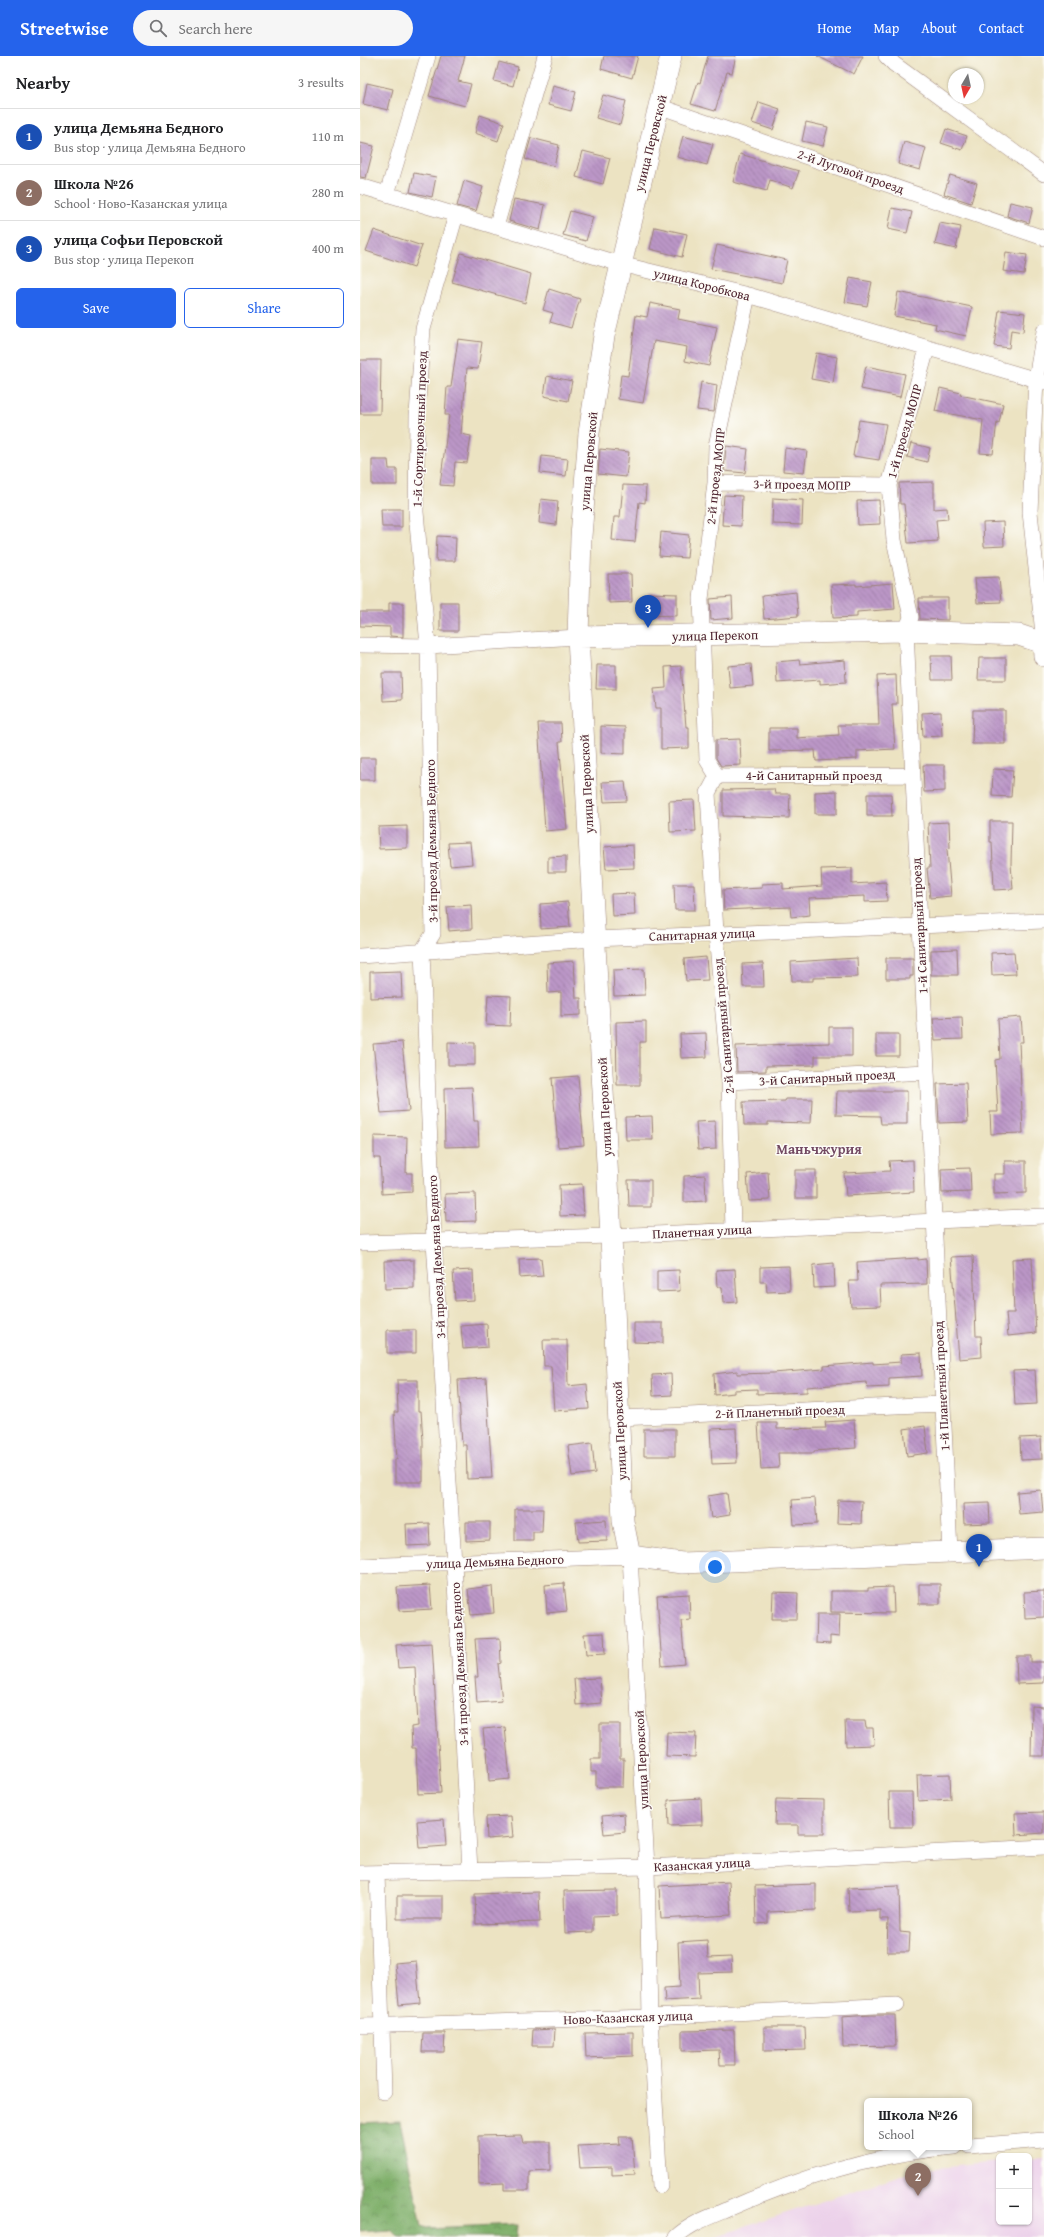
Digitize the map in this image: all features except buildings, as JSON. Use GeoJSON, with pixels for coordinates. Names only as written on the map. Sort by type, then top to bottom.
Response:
{"type":"FeatureCollection","features":[{"type":"Feature","properties":{"kind":"main road","name":"улица Перовской"},"geometry":{"type":"LineString","coordinates":[[630,1556],[623,1521],[610,1236],[578,637],[581,537],[589,434],[604,336],[671,56]]}},
{"type":"Feature","properties":{"kind":"main road","name":"улица Перекоп"},"geometry":{"type":"LineString","coordinates":[[578,637],[906,631],[1019,635],[1044,647]]}},
{"type":"Feature","properties":{"kind":"main road","name":"улица Демьяна Бедного"},"geometry":{"type":"LineString","coordinates":[[630,1556],[682,1563],[1044,1548]]}},
{"type":"Feature","properties":{"kind":"street"},"geometry":{"type":"LineString","coordinates":[[387,194],[428,56]]}},
{"type":"Feature","properties":{"kind":"street"},"geometry":{"type":"LineString","coordinates":[[496,227],[545,56]]}},
{"type":"Feature","properties":{"kind":"street"},"geometry":{"type":"LineString","coordinates":[[886,56],[894,64],[1044,174]]}},
{"type":"Feature","properties":{"kind":"street","name":"2-й Луговой проезд"},"geometry":{"type":"LineString","coordinates":[[658,106],[1044,238]]}},
{"type":"Feature","properties":{"kind":"street","name":"улица Коробкова"},"geometry":{"type":"LineString","coordinates":[[360,186],[620,264],[748,295],[927,349],[1040,380]]}},
{"type":"Feature","properties":{"kind":"street","name":"1-й Сортировочный проезд"},"geometry":{"type":"LineString","coordinates":[[428,646],[416,512],[417,415],[423,329],[456,215]]}},
{"type":"Feature","properties":{"kind":"street","name":"2-й проезд МОПР"},"geometry":{"type":"LineString","coordinates":[[702,635],[701,599],[715,483],[716,446],[748,295]]}},
{"type":"Feature","properties":{"kind":"street"},"geometry":{"type":"LineString","coordinates":[[1044,331],[1030,512],[1044,647]]}},
{"type":"Feature","properties":{"kind":"street","name":"1-й проезд МОПР"},"geometry":{"type":"LineString","coordinates":[[906,631],[911,617],[894,540],[889,486],[927,349]]}},
{"type":"Feature","properties":{"kind":"street","name":"3-й проезд МОПР"},"geometry":{"type":"LineString","coordinates":[[715,483],[889,486]]}},
{"type":"Feature","properties":{"kind":"street","name":"1-й Санитарный проезд"},"geometry":{"type":"LineString","coordinates":[[906,631],[911,775],[932,1221]]}},
{"type":"Feature","properties":{"kind":"street"},"geometry":{"type":"LineString","coordinates":[[702,635],[707,760],[717,776]]}},
{"type":"Feature","properties":{"kind":"street","name":"улица Перекоп"},"geometry":{"type":"LineString","coordinates":[[360,646],[428,646],[578,637]]}},
{"type":"Feature","properties":{"kind":"street","name":"3-й проезд Демьяна Бедного"},"geometry":{"type":"LineString","coordinates":[[428,646],[433,934],[422,951],[434,1240],[454,1562],[470,1871]]}},
{"type":"Feature","properties":{"kind":"street","name":"4-й Санитарный проезд"},"geometry":{"type":"LineString","coordinates":[[717,776],[911,775]]}},
{"type":"Feature","properties":{"kind":"street","name":"2-й Санитарный проезд"},"geometry":{"type":"LineString","coordinates":[[717,776],[708,793],[716,933],[729,1082],[733,1230]]}},
{"type":"Feature","properties":{"kind":"street","name":"Санитарная улица"},"geometry":{"type":"LineString","coordinates":[[360,956],[594,939],[1044,921]]}},
{"type":"Feature","properties":{"kind":"street","name":"3-й Санитарный проезд"},"geometry":{"type":"LineString","coordinates":[[729,1082],[926,1072]]}},
{"type":"Feature","properties":{"kind":"street","name":"Планетная улица"},"geometry":{"type":"LineString","coordinates":[[360,1243],[610,1236],[1044,1216]]}},
{"type":"Feature","properties":{"kind":"street","name":"1-й Планетный проезд"},"geometry":{"type":"LineString","coordinates":[[932,1221],[950,1552]]}},
{"type":"Feature","properties":{"kind":"street","name":"2-й Планетный проезд"},"geometry":{"type":"LineString","coordinates":[[619,1418],[942,1404]]}},
{"type":"Feature","properties":{"kind":"street","name":"улица Демьяна Бедного"},"geometry":{"type":"LineString","coordinates":[[360,1566],[630,1556]]}},
{"type":"Feature","properties":{"kind":"street","name":"улица Перовской"},"geometry":{"type":"LineString","coordinates":[[630,1556],[647,1867],[650,2017],[660,2186]]}},
{"type":"Feature","properties":{"kind":"street","name":"Казанская улица"},"geometry":{"type":"LineString","coordinates":[[360,1873],[647,1867],[1044,1847]]}},
{"type":"Feature","properties":{"kind":"street"},"geometry":{"type":"LineString","coordinates":[[377,1873],[384,2092]]}},
{"type":"Feature","properties":{"kind":"street","name":"Ново-Казанская улица"},"geometry":{"type":"LineString","coordinates":[[360,2026],[650,2017],[897,2006]]}},
{"type":"Feature","properties":{"kind":"street"},"geometry":{"type":"LineString","coordinates":[[972,2146],[1044,2140]]}},
{"type":"Feature","properties":{"kind":"street"},"geometry":{"type":"LineString","coordinates":[[676,2237],[682,2231],[700,2221],[748,2200],[793,2184],[875,2158],[933,2150]]}},
{"type":"Feature","properties":{"kind":"shaded area"},"geometry":{"type":"Polygon","coordinates":[[[1044,2158],[1044,2237],[714,2237],[916,2170],[996,2162],[996,2225],[1032,2225],[1032,2159],[1044,2158]]]}},
{"type":"Feature","properties":{"kind":"green space"},"geometry":{"type":"Polygon","coordinates":[[[400,2121],[422,2226],[427,2228],[517,2224],[516,2237],[399,2237],[392,2230],[360,2232],[360,2123],[400,2121]]]}},
{"type":"Feature","properties":{"kind":"place","name":"улица Софьи Перовской"},"geometry":{"type":"Point","coordinates":[648,628]}},
{"type":"Feature","properties":{"kind":"place","name":"улица Демьяна Бедного"},"geometry":{"type":"Point","coordinates":[979,1567]}},
{"type":"Feature","properties":{"kind":"place","name":"Школа №26"},"geometry":{"type":"Point","coordinates":[918,2196]}},
{"type":"Feature","properties":{"kind":"district","name":"Маньчжурия"},"geometry":{"type":"Point","coordinates":[819,1149]}}]}
